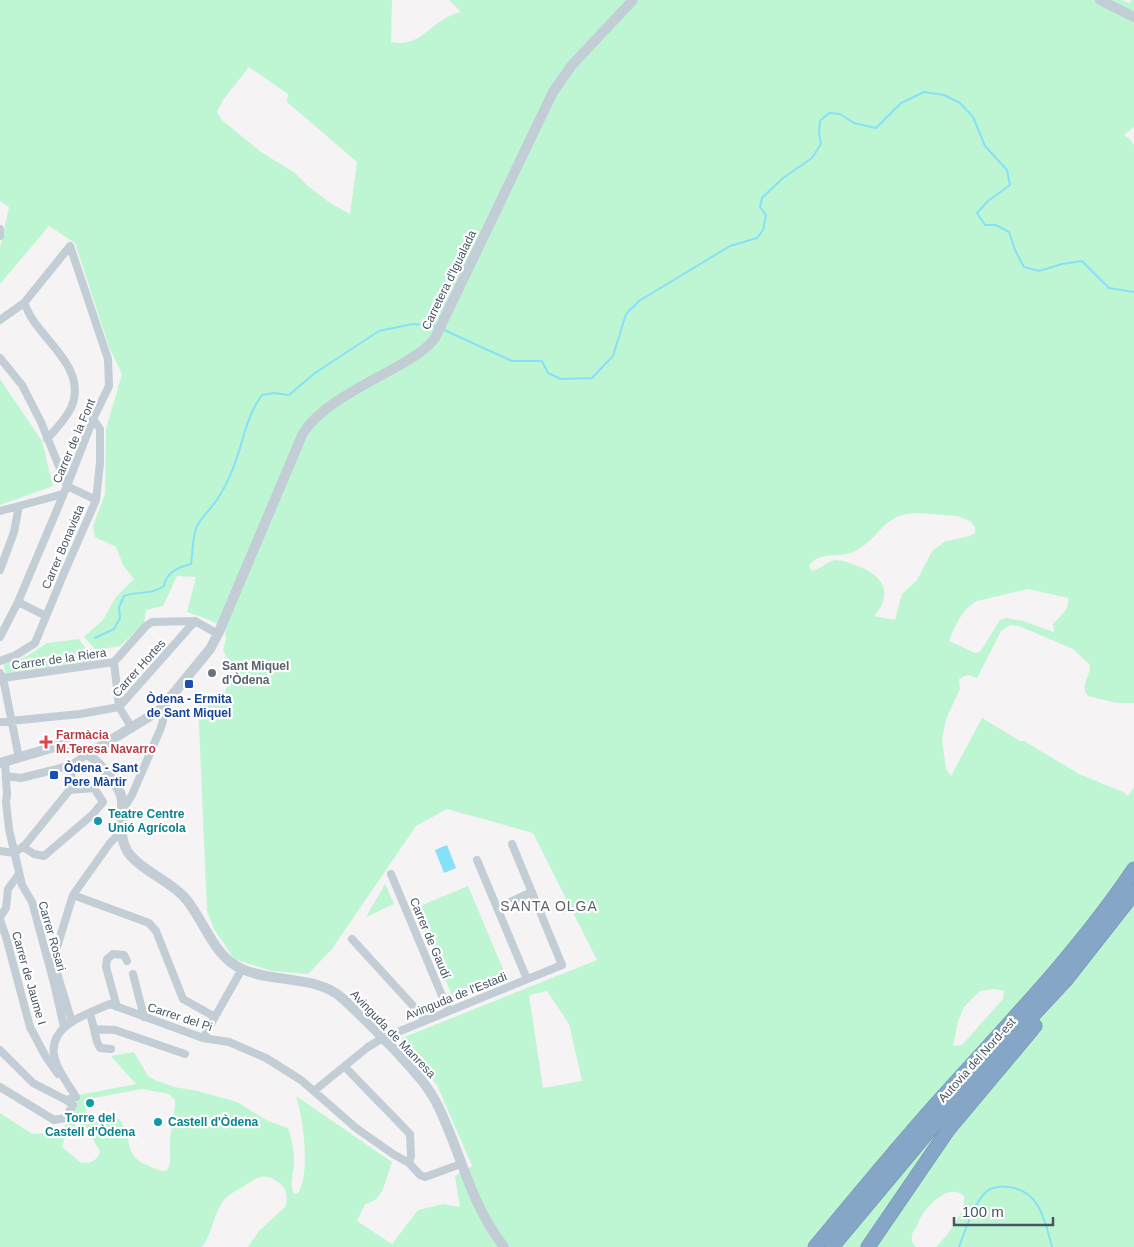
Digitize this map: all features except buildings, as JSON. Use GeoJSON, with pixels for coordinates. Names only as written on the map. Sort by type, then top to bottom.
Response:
{"type":"FeatureCollection","features":[{"type":"Feature","properties":{"kind":"highway","name":"Autovia del Nord-est"},"geometry":{"type":"LineString","coordinates":[[814,1247],[937,1104],[1048,981],[1112,902],[1134,869]]}},
{"type":"Feature","properties":{"kind":"highway","name":"Autovia del Nord-est"},"geometry":{"type":"LineString","coordinates":[[832,1247],[965,1088],[1065,981],[1131,896]]}},
{"type":"Feature","properties":{"kind":"highway"},"geometry":{"type":"LineString","coordinates":[[868,1247],[948,1130],[1103,943],[1131,896]]}},
{"type":"Feature","properties":{"kind":"street","name":"Carretera d'Igualada"},"geometry":{"type":"LineString","coordinates":[[88,754],[160,710],[210,649],[309,423],[327,407],[423,352],[430,345],[440,328],[553,92],[572,65],[633,0]]}},
{"type":"Feature","properties":{"kind":"street"},"geometry":{"type":"LineString","coordinates":[[1100,0],[1134,16]]}},
{"type":"Feature","properties":{"kind":"street"},"geometry":{"type":"LineString","coordinates":[[0,229],[0,236]]}},
{"type":"Feature","properties":{"kind":"street","name":"Carrer de la Font"},"geometry":{"type":"LineString","coordinates":[[0,638],[18,602],[93,419],[109,386],[108,359],[70,246],[24,303]]}},
{"type":"Feature","properties":{"kind":"street"},"geometry":{"type":"LineString","coordinates":[[0,320],[24,303],[32,320],[66,361],[74,379],[74,393],[71,406],[65,418],[48,439]]}},
{"type":"Feature","properties":{"kind":"street"},"geometry":{"type":"LineString","coordinates":[[0,358],[22,385],[41,422],[67,486],[96,500]]}},
{"type":"Feature","properties":{"kind":"street","name":"Carrer Bonavista"},"geometry":{"type":"LineString","coordinates":[[0,661],[16,655],[35,643],[96,500],[100,463],[100,429],[93,419]]}},
{"type":"Feature","properties":{"kind":"street"},"geometry":{"type":"LineString","coordinates":[[0,511],[63,494]]}},
{"type":"Feature","properties":{"kind":"street"},"geometry":{"type":"LineString","coordinates":[[0,570],[14,532],[19,506]]}},
{"type":"Feature","properties":{"kind":"street"},"geometry":{"type":"LineString","coordinates":[[18,602],[46,616]]}},
{"type":"Feature","properties":{"kind":"street"},"geometry":{"type":"LineString","coordinates":[[195,621],[218,634]]}},
{"type":"Feature","properties":{"kind":"street","name":"Carrer de la Riera"},"geometry":{"type":"LineString","coordinates":[[2,680],[114,662],[146,626],[152,622],[195,621]]}},
{"type":"Feature","properties":{"kind":"street","name":"Carrer Hortes"},"geometry":{"type":"LineString","coordinates":[[0,722],[80,714],[118,707],[195,621]]}},
{"type":"Feature","properties":{"kind":"street"},"geometry":{"type":"LineString","coordinates":[[114,662],[118,707],[132,728]]}},
{"type":"Feature","properties":{"kind":"street"},"geometry":{"type":"LineString","coordinates":[[2,680],[19,758]]}},
{"type":"Feature","properties":{"kind":"street"},"geometry":{"type":"LineString","coordinates":[[121,813],[132,795],[160,730],[163,721],[160,710]]}},
{"type":"Feature","properties":{"kind":"street","name":"Avinguda de Manresa"},"geometry":{"type":"LineString","coordinates":[[3,762],[61,745],[69,746],[88,754],[108,775],[122,798],[120,832],[129,854],[139,864],[185,898],[212,940],[232,964],[269,977],[327,988],[342,997],[428,1088],[439,1108],[479,1209],[490,1229],[504,1247]]}},
{"type":"Feature","properties":{"kind":"street"},"geometry":{"type":"LineString","coordinates":[[6,776],[21,778],[71,765],[88,754]]}},
{"type":"Feature","properties":{"kind":"street","name":"Carrer Rosari"},"geometry":{"type":"LineString","coordinates":[[3,762],[6,776],[6,802],[14,853],[22,885],[32,902],[64,1028]]}},
{"type":"Feature","properties":{"kind":"street"},"geometry":{"type":"LineString","coordinates":[[0,851],[14,853],[24,847],[72,787],[71,765]]}},
{"type":"Feature","properties":{"kind":"street"},"geometry":{"type":"LineString","coordinates":[[24,847],[34,854],[44,856],[92,815],[103,802],[94,788],[70,790]]}},
{"type":"Feature","properties":{"kind":"street"},"geometry":{"type":"LineString","coordinates":[[72,1022],[53,960],[73,895],[120,832]]}},
{"type":"Feature","properties":{"kind":"street"},"geometry":{"type":"LineString","coordinates":[[497,908],[532,892],[512,844]]}},
{"type":"Feature","properties":{"kind":"street"},"geometry":{"type":"LineString","coordinates":[[477,860],[527,979]]}},
{"type":"Feature","properties":{"kind":"street"},"geometry":{"type":"LineString","coordinates":[[0,919],[6,908],[8,889],[19,874]]}},
{"type":"Feature","properties":{"kind":"street","name":"Carrer de Gaudí"},"geometry":{"type":"LineString","coordinates":[[391,874],[448,1010]]}},
{"type":"Feature","properties":{"kind":"street","name":"Avinguda de l'Estadi"},"geometry":{"type":"LineString","coordinates":[[314,1091],[382,1038],[562,964],[532,892]]}},
{"type":"Feature","properties":{"kind":"street"},"geometry":{"type":"LineString","coordinates":[[73,895],[149,923],[156,931],[183,999],[215,1016]]}},
{"type":"Feature","properties":{"kind":"street","name":"Carrer de Jaume I"},"geometry":{"type":"LineString","coordinates":[[0,919],[30,1027],[46,1057],[74,1093]]}},
{"type":"Feature","properties":{"kind":"street"},"geometry":{"type":"LineString","coordinates":[[352,939],[426,1020]]}},
{"type":"Feature","properties":{"kind":"street"},"geometry":{"type":"LineString","coordinates":[[117,1007],[106,968],[107,959],[113,954],[119,953],[124,955],[127,961]]}},
{"type":"Feature","properties":{"kind":"street"},"geometry":{"type":"LineString","coordinates":[[203,1038],[242,969]]}},
{"type":"Feature","properties":{"kind":"street"},"geometry":{"type":"LineString","coordinates":[[133,974],[144,1017]]}},
{"type":"Feature","properties":{"kind":"street"},"geometry":{"type":"LineString","coordinates":[[66,1100],[74,1093],[64,1079],[54,1055],[54,1045],[64,1028],[72,1022],[110,1004],[117,1007]]}},
{"type":"Feature","properties":{"kind":"street","name":"Carrer del Pi"},"geometry":{"type":"LineString","coordinates":[[117,1007],[203,1038],[229,1042],[266,1058],[301,1080],[356,1128],[409,1163],[420,1175],[425,1177],[461,1164]]}},
{"type":"Feature","properties":{"kind":"street"},"geometry":{"type":"LineString","coordinates":[[90,1013],[100,1048],[111,1049]]}},
{"type":"Feature","properties":{"kind":"street"},"geometry":{"type":"LineString","coordinates":[[94,1029],[115,1030],[184,1054]]}},
{"type":"Feature","properties":{"kind":"street"},"geometry":{"type":"LineString","coordinates":[[0,1045],[2,1052],[33,1083],[73,1105],[65,1118],[54,1120],[0,1086]]}},
{"type":"Feature","properties":{"kind":"street"},"geometry":{"type":"LineString","coordinates":[[345,1066],[410,1134],[411,1156],[409,1163]]}},
{"type":"Feature","properties":{"kind":"green space"},"geometry":{"type":"Polygon","coordinates":[[[0,0],[392,0],[391,42],[401,43],[416,39],[442,20],[461,12],[449,0],[1122,0],[1129,3],[1131,0],[1134,0],[1134,127],[1124,135],[1134,145],[1134,703],[1117,703],[1088,696],[1085,685],[1090,665],[1073,649],[1019,626],[1010,625],[1001,631],[977,678],[967,675],[959,679],[960,689],[946,719],[942,740],[946,769],[951,776],[982,718],[1079,774],[1123,792],[1128,796],[1134,787],[1134,1247],[936,1247],[959,1216],[964,1202],[964,1196],[953,1192],[947,1193],[935,1200],[922,1215],[912,1234],[912,1241],[916,1247],[248,1247],[259,1231],[286,1206],[287,1196],[284,1187],[270,1177],[259,1177],[230,1194],[223,1201],[202,1247],[0,1247],[0,1113],[32,1134],[62,1132],[79,1095],[136,1084],[111,1056],[134,1052],[148,1076],[157,1081],[237,1102],[268,1121],[288,1128],[294,1154],[292,1183],[294,1194],[298,1193],[302,1184],[305,1159],[301,1117],[296,1096],[392,1162],[381,1193],[375,1200],[365,1204],[357,1221],[392,1244],[418,1210],[443,1204],[460,1207],[455,1176],[472,1166],[437,1085],[397,1040],[597,960],[533,833],[447,809],[416,826],[332,949],[308,974],[272,971],[234,959],[214,929],[207,911],[198,701],[219,696],[228,684],[233,669],[223,650],[226,640],[225,628],[187,612],[196,577],[177,576],[163,606],[146,610],[144,624],[120,646],[96,650],[84,637],[103,620],[116,597],[134,579],[123,565],[116,547],[95,537],[93,526],[105,494],[106,429],[122,374],[109,347],[75,243],[49,226],[0,284],[0,248],[9,207],[0,201],[0,0]],[[249,67],[223,100],[217,112],[222,120],[261,152],[295,173],[330,203],[350,214],[357,162],[287,102],[288,94],[249,67]],[[916,513],[905,514],[882,527],[871,540],[855,551],[824,556],[809,566],[812,571],[830,562],[839,560],[872,573],[882,585],[884,592],[884,599],[874,616],[895,620],[902,594],[917,580],[932,551],[944,542],[975,533],[975,527],[970,521],[957,516],[916,513]],[[1028,589],[977,601],[960,618],[949,641],[975,653],[980,652],[1000,620],[1007,618],[1023,621],[1054,632],[1053,624],[1064,612],[1068,598],[1028,589]],[[994,989],[980,991],[964,1007],[958,1021],[953,1046],[962,1045],[1003,999],[1004,991],[994,989]],[[547,991],[529,995],[543,1088],[582,1081],[569,1024],[547,991]],[[142,1089],[85,1101],[88,1113],[92,1116],[102,1119],[119,1119],[126,1132],[131,1151],[139,1161],[156,1169],[166,1171],[170,1160],[170,1140],[175,1105],[175,1100],[169,1094],[142,1089]],[[77,1123],[64,1140],[62,1147],[80,1162],[84,1163],[93,1161],[100,1151],[93,1139],[77,1123]]]}},
{"type":"Feature","properties":{"kind":"green space"},"geometry":{"type":"Polygon","coordinates":[[[0,379],[42,441],[53,486],[0,505],[0,379]]]}},
{"type":"Feature","properties":{"kind":"green space"},"geometry":{"type":"Polygon","coordinates":[[[79,639],[95,661],[6,674],[3,663],[24,658],[47,643],[79,639]]]}},
{"type":"Feature","properties":{"kind":"green space"},"geometry":{"type":"Polygon","coordinates":[[[385,884],[394,904],[366,917],[385,884]]]}},
{"type":"Feature","properties":{"kind":"green space"},"geometry":{"type":"Polygon","coordinates":[[[468,886],[506,976],[453,998],[415,908],[468,886]]]}},
{"type":"Feature","properties":{"kind":"water"},"geometry":{"type":"Polygon","coordinates":[[[447,845],[456,868],[444,873],[435,850],[447,845]]]}},
{"type":"Feature","properties":{"kind":"waterway"},"geometry":{"type":"LineString","coordinates":[[442,329],[512,361],[542,361],[548,373],[561,379],[592,378],[613,356],[626,314],[639,301],[730,246],[757,238],[763,230],[766,215],[760,207],[762,198],[783,178],[812,158],[821,144],[819,133],[820,121],[829,113],[840,114],[854,123],[876,128],[901,103],[924,92],[944,95],[960,103],[973,117],[985,146],[1007,170],[1010,185],[988,201],[977,213],[985,225],[996,225],[1009,232],[1015,250],[1024,267],[1039,271],[1062,264],[1082,261],[1109,288],[1134,292]]}},
{"type":"Feature","properties":{"kind":"waterway"},"geometry":{"type":"LineString","coordinates":[[95,638],[114,629],[120,618],[119,607],[124,596],[159,589],[164,586],[165,581],[173,571],[191,564],[195,530],[226,485],[252,413],[262,395],[274,393],[289,395],[315,373],[379,331],[413,324],[435,326]]}},
{"type":"Feature","properties":{"kind":"waterway"},"geometry":{"type":"LineString","coordinates":[[959,1247],[977,1204],[986,1192],[997,1187],[1019,1189],[1034,1200],[1047,1227],[1052,1247]]}},
{"type":"Feature","properties":{"kind":"place","name":"Sant Miquel d'Òdena"},"geometry":{"type":"Point","coordinates":[212,673]}},
{"type":"Feature","properties":{"kind":"place","name":"Òdena - Ermita de Sant Miquel"},"geometry":{"type":"Point","coordinates":[189,684]}},
{"type":"Feature","properties":{"kind":"place","name":"Farmàcia M.Teresa Navarro"},"geometry":{"type":"Point","coordinates":[46,742]}},
{"type":"Feature","properties":{"kind":"place","name":"Òdena - Sant Pere Màrtir"},"geometry":{"type":"Point","coordinates":[54,775]}},
{"type":"Feature","properties":{"kind":"place","name":"Teatre Centre Unió Agrícola"},"geometry":{"type":"Point","coordinates":[98,821]}},
{"type":"Feature","properties":{"kind":"place","name":"Torre del Castell d'Òdena"},"geometry":{"type":"Point","coordinates":[90,1103]}},
{"type":"Feature","properties":{"kind":"place","name":"Castell d'Òdena"},"geometry":{"type":"Point","coordinates":[158,1122]}},
{"type":"Feature","properties":{"kind":"district","name":"SANTA OLGA"},"geometry":{"type":"Point","coordinates":[549,906]}}]}
